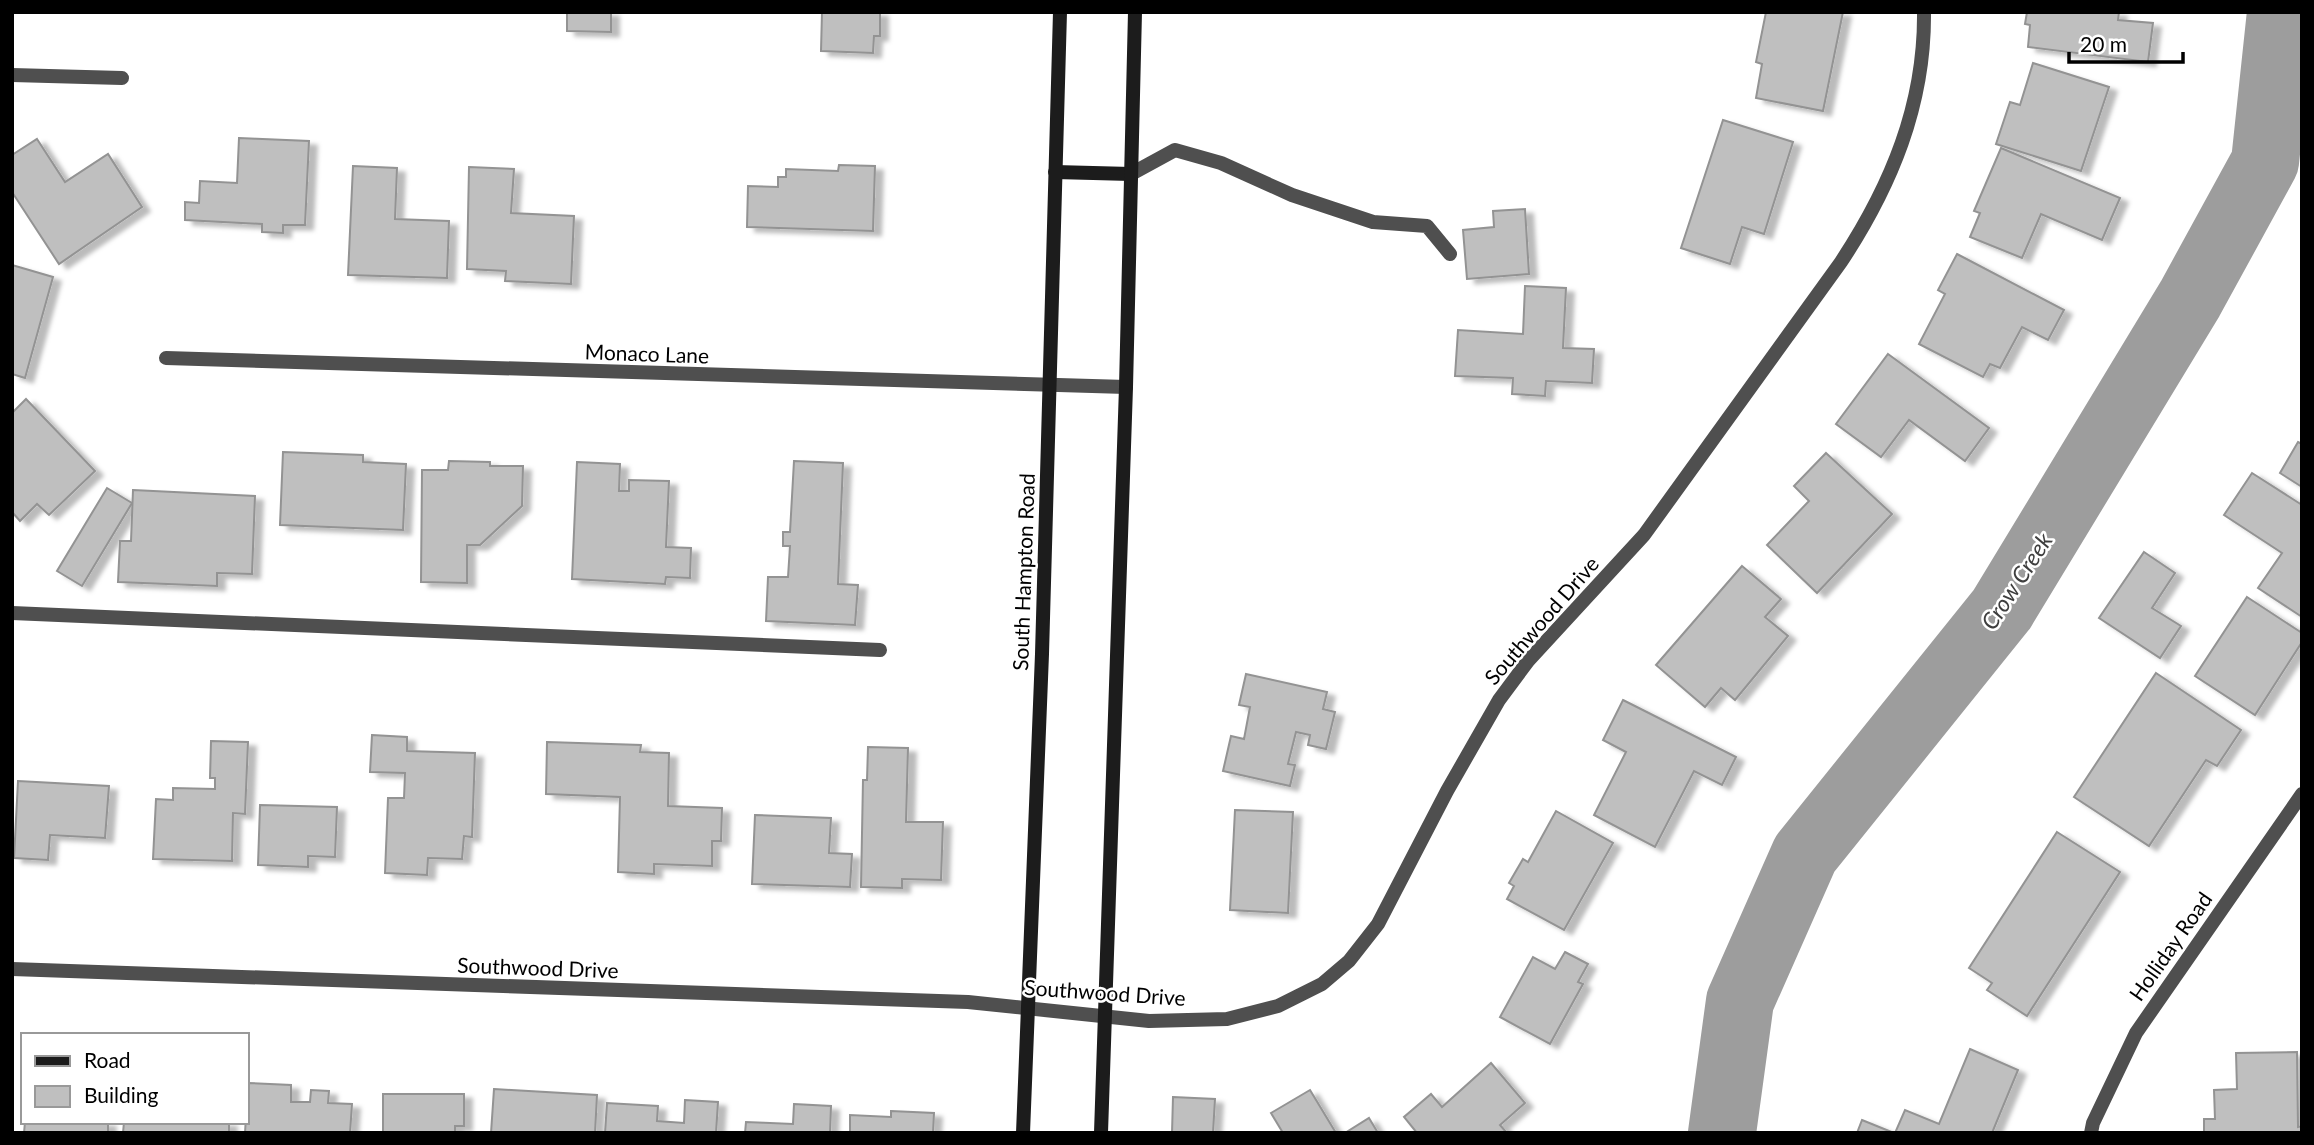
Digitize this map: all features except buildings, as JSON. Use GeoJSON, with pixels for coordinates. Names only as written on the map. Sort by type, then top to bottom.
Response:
{"type":"FeatureCollection","features":[{"type":"Feature","properties":{"kind":"main road","name":"South Hampton Road"},"geometry":{"type":"LineString","coordinates":[[1023,1133],[1042,654],[1060,12]]}},
{"type":"Feature","properties":{"kind":"main road"},"geometry":{"type":"LineString","coordinates":[[1101,1133],[1126,387],[1135,12]]}},
{"type":"Feature","properties":{"kind":"main road"},"geometry":{"type":"LineString","coordinates":[[1055,172],[1131,174]]}},
{"type":"Feature","properties":{"kind":"street","name":"Southwood Drive"},"geometry":{"type":"LineString","coordinates":[[12,970],[968,1002],[1149,1021],[1227,1019],[1278,1006],[1322,984],[1349,961],[1378,924],[1447,791],[1499,700],[1528,661],[1644,535],[1868,221],[1892,171],[1912,113],[1924,37],[1924,12]]}},
{"type":"Feature","properties":{"kind":"street"},"geometry":{"type":"LineString","coordinates":[[12,75],[122,79]]}},
{"type":"Feature","properties":{"kind":"street"},"geometry":{"type":"LineString","coordinates":[[1131,174],[1175,150],[1221,163],[1292,195],[1373,222],[1427,226],[1450,254]]}},
{"type":"Feature","properties":{"kind":"street","name":"Monaco Lane"},"geometry":{"type":"LineString","coordinates":[[166,358],[1050,387],[1126,387]]}},
{"type":"Feature","properties":{"kind":"street"},"geometry":{"type":"LineString","coordinates":[[12,612],[880,650]]}},
{"type":"Feature","properties":{"kind":"street","name":"Holliday Road"},"geometry":{"type":"LineString","coordinates":[[2091,1133],[2093,1123],[2136,1032],[2302,794]]}},
{"type":"Feature","properties":{"kind":"waterway","name":"Crow Creek"},"geometry":{"type":"LineString","coordinates":[[1722,1133],[1740,1001],[1805,854],[2002,609],[2190,299],[2265,162],[2281,12]]}}]}
